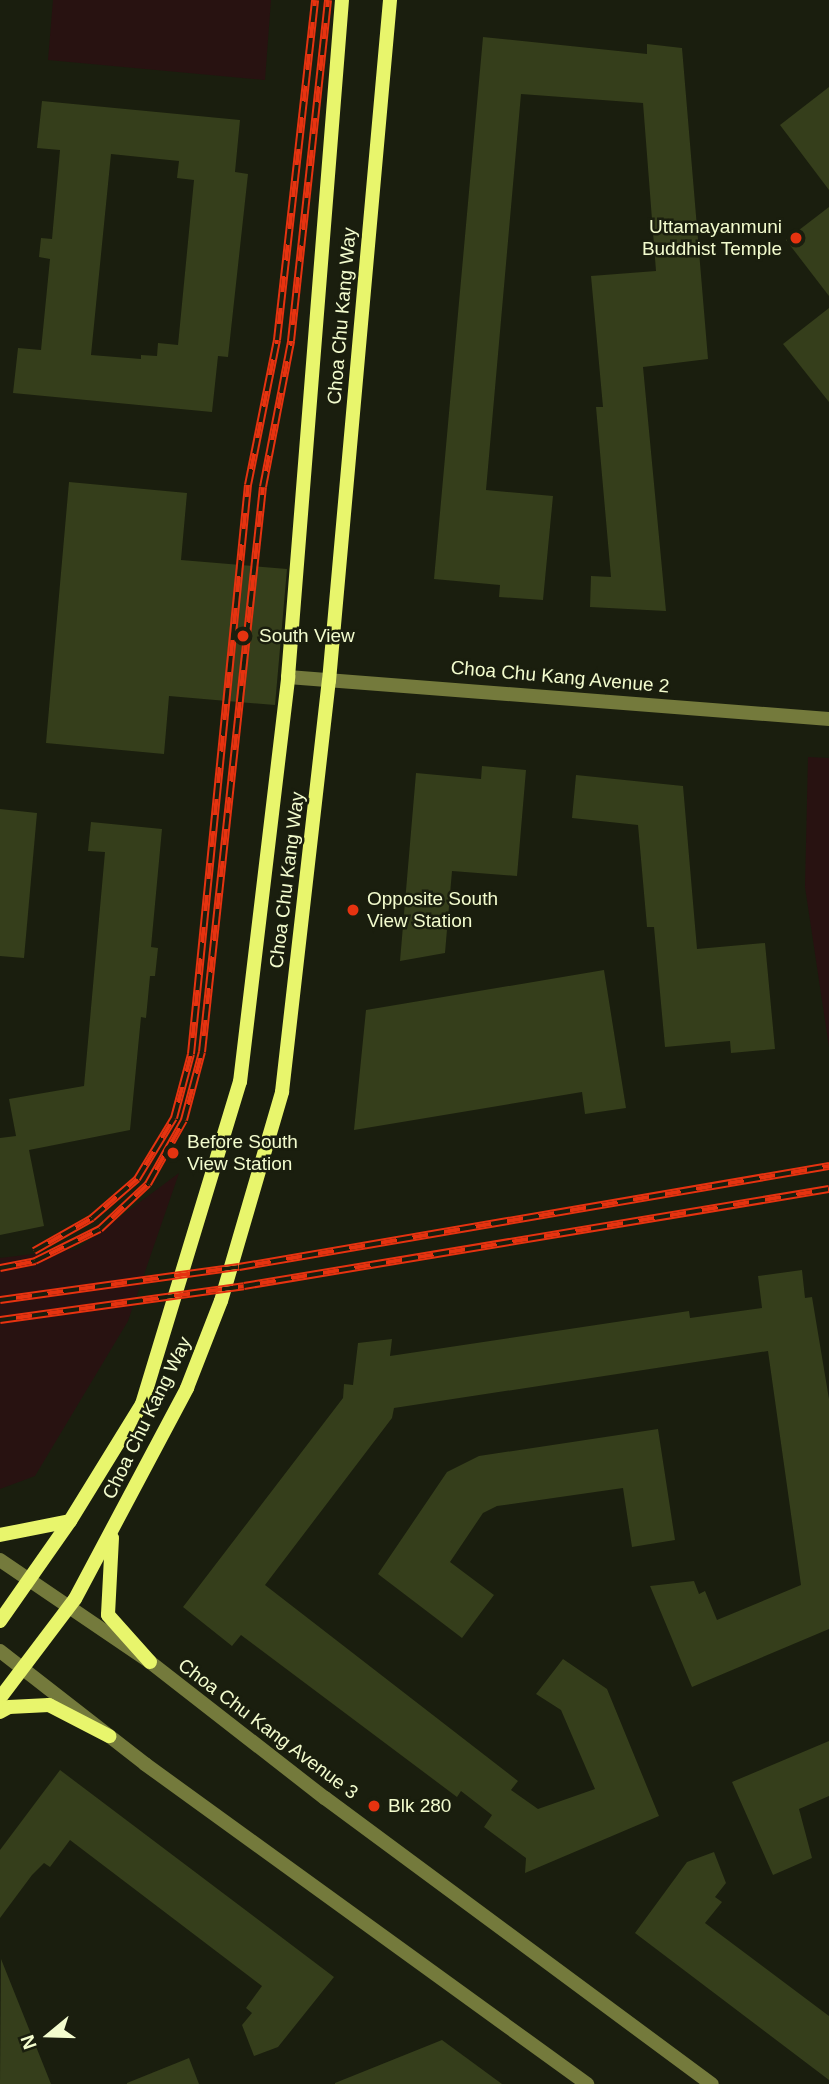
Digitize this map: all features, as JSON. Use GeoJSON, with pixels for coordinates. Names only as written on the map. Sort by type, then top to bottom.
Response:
{"type":"FeatureCollection","features":[{"type":"Feature","properties":{"kind":"main road","name":"Choa Chu Kang Way"},"geometry":{"type":"LineString","coordinates":[[0,1621],[70,1521],[142,1404],[240,1082],[288,677],[342,0]]}},
{"type":"Feature","properties":{"kind":"main road","name":"Choa Chu Kang Way"},"geometry":{"type":"LineString","coordinates":[[0,1698],[26,1669],[68,1608],[113,1533],[187,1388],[221,1301],[282,1092],[329,681],[390,0]]}},
{"type":"Feature","properties":{"kind":"main road"},"geometry":{"type":"LineString","coordinates":[[0,1535],[70,1521]]}},
{"type":"Feature","properties":{"kind":"main road"},"geometry":{"type":"LineString","coordinates":[[113,1533],[108,1615],[150,1662]]}},
{"type":"Feature","properties":{"kind":"main road"},"geometry":{"type":"LineString","coordinates":[[0,1712],[9,1707],[49,1705],[109,1736]]}},
{"type":"Feature","properties":{"kind":"street","name":"Choa Chu Kang Avenue 2"},"geometry":{"type":"LineString","coordinates":[[288,677],[829,719]]}},
{"type":"Feature","properties":{"kind":"street","name":"Choa Chu Kang Avenue 3"},"geometry":{"type":"LineString","coordinates":[[0,1560],[150,1662],[325,1798],[712,2084]]}},
{"type":"Feature","properties":{"kind":"street"},"geometry":{"type":"LineString","coordinates":[[0,1651],[109,1736],[587,2084]]}},
{"type":"Feature","properties":{"kind":"shaded area"},"geometry":{"type":"Polygon","coordinates":[[[53,0],[271,0],[265,80],[48,60],[53,0]]]}},
{"type":"Feature","properties":{"kind":"shaded area"},"geometry":{"type":"Polygon","coordinates":[[[808,757],[829,758],[829,1047],[805,887],[808,757]]]}},
{"type":"Feature","properties":{"kind":"shaded area"},"geometry":{"type":"Polygon","coordinates":[[[179,1173],[128,1321],[35,1476],[0,1489],[0,1258],[77,1249],[179,1173]]]}},
{"type":"Feature","properties":{"kind":"building"},"geometry":{"type":"Polygon","coordinates":[[[483,37],[647,54],[647,44],[682,48],[708,359],[643,367],[666,611],[590,607],[591,576],[611,577],[596,407],[603,407],[591,276],[656,271],[643,103],[521,94],[486,490],[553,496],[543,600],[499,597],[500,585],[434,579],[483,37]]]}},
{"type":"Feature","properties":{"kind":"building"},"geometry":{"type":"Polygon","coordinates":[[[829,87],[829,190],[780,125],[829,87]]]}},
{"type":"Feature","properties":{"kind":"building"},"geometry":{"type":"Polygon","coordinates":[[[42,101],[240,120],[235,172],[248,174],[228,357],[218,356],[212,412],[13,393],[18,348],[41,350],[50,259],[39,257],[41,238],[52,239],[60,150],[37,148],[42,101]],[[111,154],[91,355],[141,359],[141,355],[157,356],[158,343],[178,345],[194,180],[177,178],[179,161],[111,154]]]}},
{"type":"Feature","properties":{"kind":"building"},"geometry":{"type":"Polygon","coordinates":[[[829,207],[829,296],[786,240],[829,207]]]}},
{"type":"Feature","properties":{"kind":"building"},"geometry":{"type":"Polygon","coordinates":[[[829,308],[829,402],[783,344],[829,308]]]}},
{"type":"Feature","properties":{"kind":"building"},"geometry":{"type":"Polygon","coordinates":[[[69,482],[187,493],[181,560],[287,569],[275,705],[169,696],[164,754],[46,743],[69,482]]]}},
{"type":"Feature","properties":{"kind":"building"},"geometry":{"type":"Polygon","coordinates":[[[482,766],[526,770],[517,876],[452,871],[445,953],[400,961],[416,773],[481,779],[482,766]]]}},
{"type":"Feature","properties":{"kind":"building"},"geometry":{"type":"Polygon","coordinates":[[[576,775],[683,786],[697,949],[765,943],[775,1049],[731,1053],[730,1041],[665,1047],[654,927],[647,927],[638,825],[572,818],[576,775]]]}},
{"type":"Feature","properties":{"kind":"building"},"geometry":{"type":"Polygon","coordinates":[[[0,809],[37,813],[24,958],[0,956],[0,809]]]}},
{"type":"Feature","properties":{"kind":"building"},"geometry":{"type":"Polygon","coordinates":[[[91,822],[162,829],[151,947],[158,948],[155,976],[150,976],[146,1018],[141,1017],[130,1130],[29,1150],[44,1226],[0,1235],[0,1138],[16,1136],[9,1099],[84,1086],[105,852],[88,851],[91,822]]]}},
{"type":"Feature","properties":{"kind":"building"},"geometry":{"type":"Polygon","coordinates":[[[604,970],[626,1108],[585,1114],[582,1092],[354,1130],[366,1010],[604,970]]]}},
{"type":"Feature","properties":{"kind":"building"},"geometry":{"type":"Polygon","coordinates":[[[802,1270],[805,1298],[812,1297],[829,1399],[829,1629],[692,1687],[650,1586],[694,1581],[699,1594],[705,1591],[717,1620],[801,1585],[768,1351],[394,1408],[392,1418],[265,1585],[518,1781],[511,1790],[538,1809],[595,1789],[561,1710],[536,1694],[563,1659],[607,1689],[659,1816],[525,1873],[526,1858],[484,1827],[492,1815],[461,1791],[457,1797],[241,1635],[232,1646],[183,1607],[343,1398],[344,1384],[353,1385],[358,1343],[392,1339],[390,1356],[689,1311],[690,1318],[762,1308],[758,1276],[802,1270]]]}},
{"type":"Feature","properties":{"kind":"building"},"geometry":{"type":"Polygon","coordinates":[[[658,1429],[675,1540],[632,1547],[623,1488],[497,1506],[483,1513],[450,1562],[494,1595],[462,1638],[378,1574],[447,1472],[479,1456],[658,1429]]]}},
{"type":"Feature","properties":{"kind":"building"},"geometry":{"type":"Polygon","coordinates":[[[829,1741],[829,1796],[799,1809],[812,1858],[773,1875],[732,1782],[829,1741]]]}},
{"type":"Feature","properties":{"kind":"building"},"geometry":{"type":"Polygon","coordinates":[[[60,1770],[334,1977],[278,2047],[254,2056],[242,2025],[252,2013],[246,2008],[262,1986],[70,1840],[50,1867],[44,1863],[32,1875],[0,1918],[0,1850],[60,1770]]]}},
{"type":"Feature","properties":{"kind":"building"},"geometry":{"type":"Polygon","coordinates":[[[714,1852],[726,1883],[715,1897],[722,1902],[705,1923],[829,2016],[829,2080],[635,1933],[687,1862],[714,1852]]]}},
{"type":"Feature","properties":{"kind":"building"},"geometry":{"type":"Polygon","coordinates":[[[1,1959],[51,2084],[0,2084],[1,1959]]]}},
{"type":"Feature","properties":{"kind":"building"},"geometry":{"type":"Polygon","coordinates":[[[442,2040],[502,2084],[335,2084],[335,2083],[442,2040]]]}},
{"type":"Feature","properties":{"kind":"building"},"geometry":{"type":"Polygon","coordinates":[[[189,2058],[199,2084],[127,2084],[127,2083],[189,2058]]]}},
{"type":"Feature","properties":{"kind":"railway"},"geometry":{"type":"LineString","coordinates":[[34,1251],[92,1218],[137,1179],[174,1118],[191,1054],[248,485],[277,340],[315,0]]}},
{"type":"Feature","properties":{"kind":"railway"},"geometry":{"type":"LineString","coordinates":[[0,1268],[35,1261],[100,1229],[148,1184],[184,1120],[202,1052],[263,487],[291,341],[328,0]]}},
{"type":"Feature","properties":{"kind":"railway"},"geometry":{"type":"LineString","coordinates":[[0,1300],[239,1267],[829,1166]]}},
{"type":"Feature","properties":{"kind":"railway"},"geometry":{"type":"LineString","coordinates":[[0,1320],[244,1286],[829,1189]]}},
{"type":"Feature","properties":{"kind":"place","name":"Uttamayanmuni Buddhist Temple"},"geometry":{"type":"Point","coordinates":[796,238]}},
{"type":"Feature","properties":{"kind":"place","name":"South View"},"geometry":{"type":"Point","coordinates":[243,636]}},
{"type":"Feature","properties":{"kind":"place","name":"Opposite South View Station"},"geometry":{"type":"Point","coordinates":[353,910]}},
{"type":"Feature","properties":{"kind":"place","name":"Before South View Station"},"geometry":{"type":"Point","coordinates":[173,1153]}},
{"type":"Feature","properties":{"kind":"place","name":"Blk 280"},"geometry":{"type":"Point","coordinates":[374,1806]}}]}
